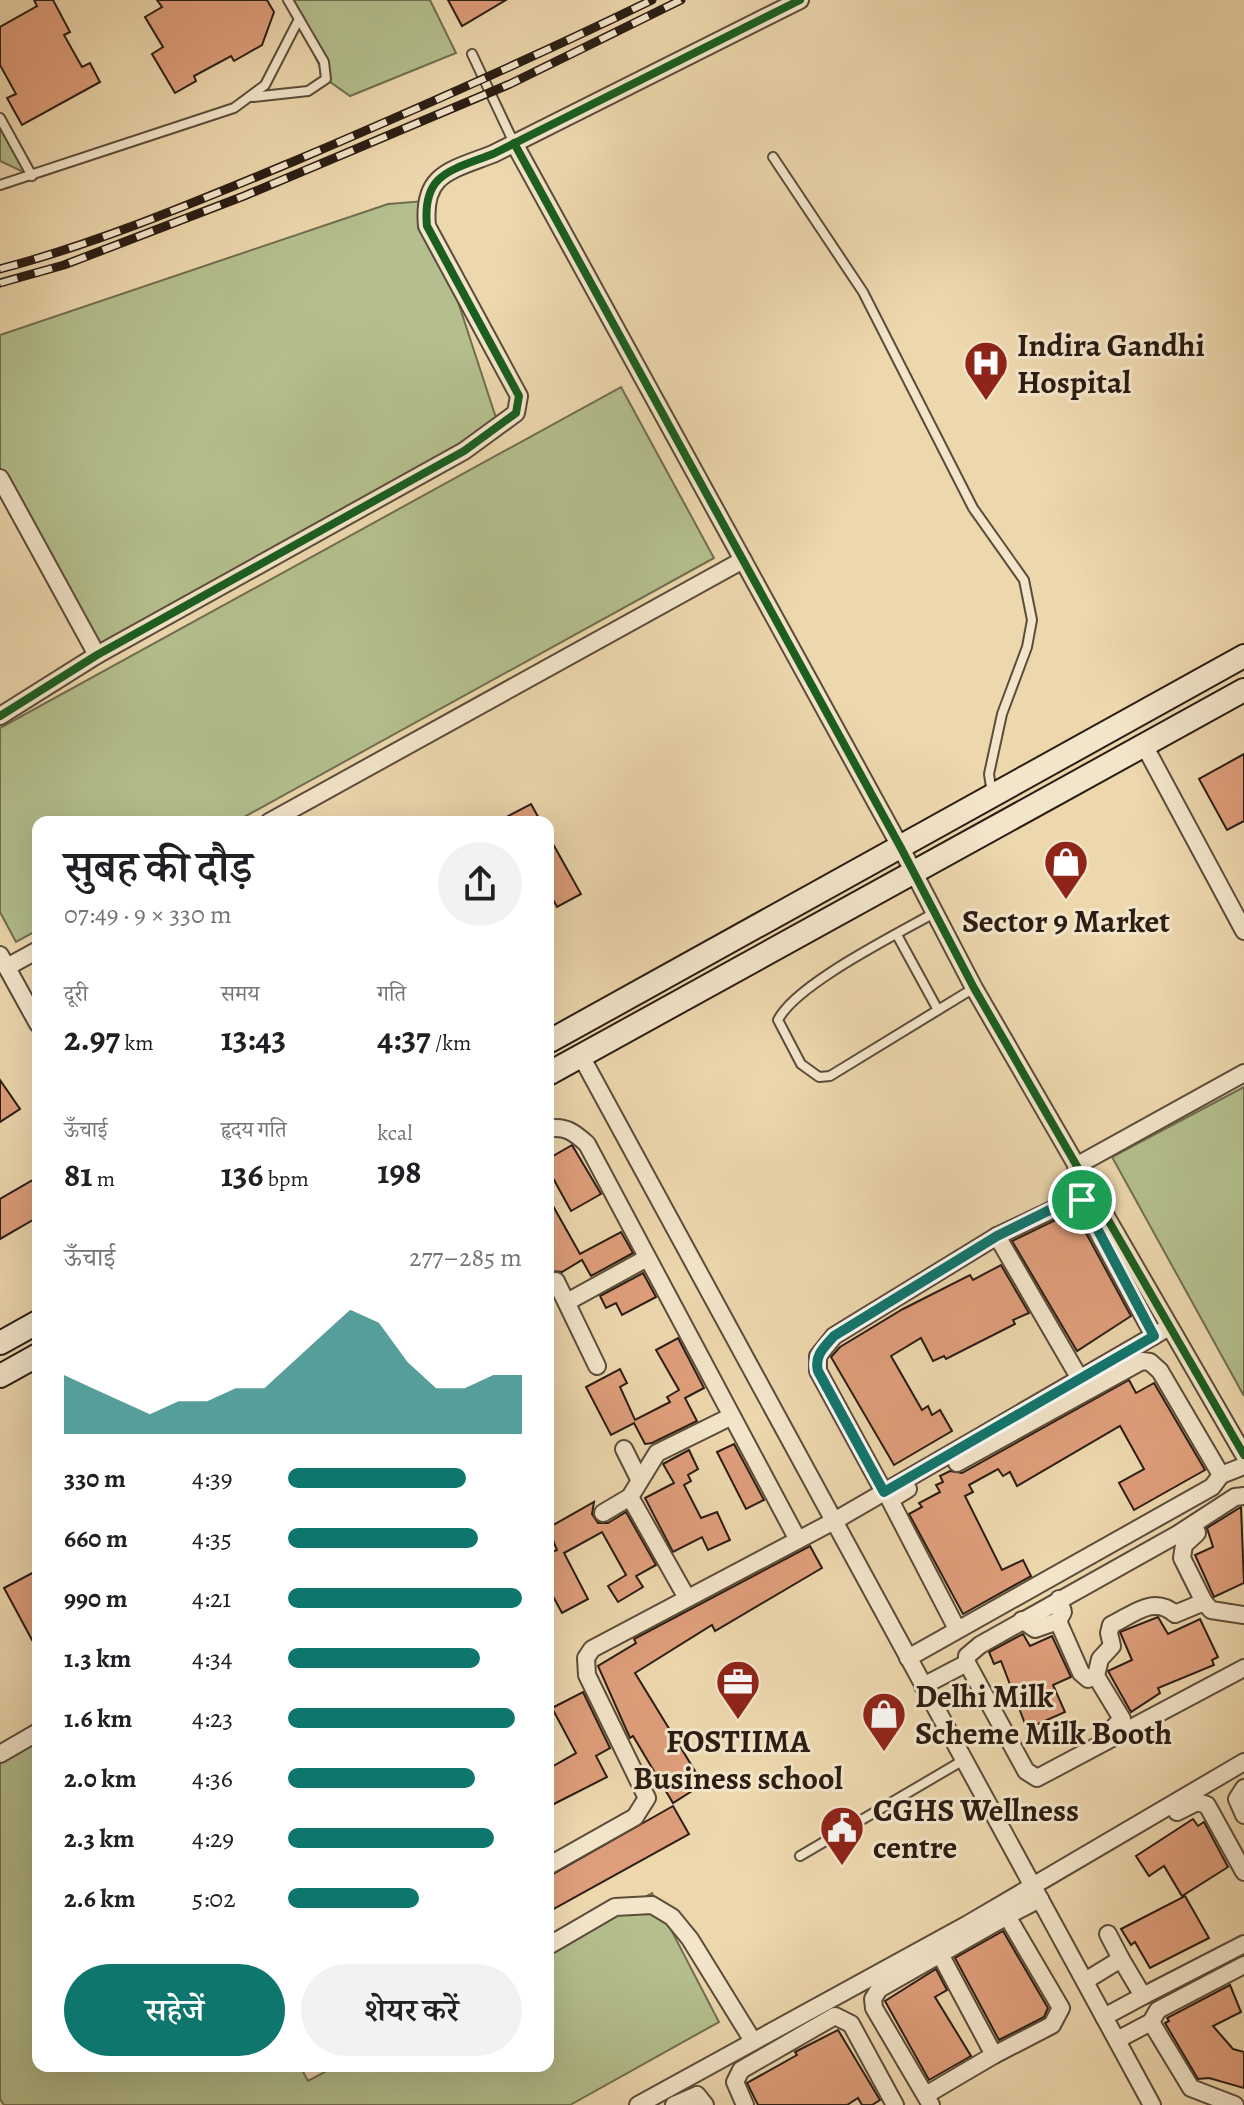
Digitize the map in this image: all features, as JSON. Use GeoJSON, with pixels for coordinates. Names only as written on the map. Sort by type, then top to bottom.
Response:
{"type":"FeatureCollection","features":[{"type":"Feature","properties":{"kind":"street"},"geometry":{"type":"LineString","coordinates":[[0,716],[97,655],[464,451],[516,413],[519,396],[427,226],[425,201],[431,185],[458,168],[800,0]]}},
{"type":"Feature","properties":{"kind":"street"},"geometry":{"type":"LineString","coordinates":[[514,143],[901,848],[974,988],[1076,1166],[1162,1331]]}},
{"type":"Feature","properties":{"kind":"street"},"geometry":{"type":"LineString","coordinates":[[0,478],[97,655]]}},
{"type":"Feature","properties":{"kind":"street"},"geometry":{"type":"LineString","coordinates":[[280,816],[743,560]]}},
{"type":"Feature","properties":{"kind":"street"},"geometry":{"type":"LineString","coordinates":[[554,1039],[1244,656]]}},
{"type":"Feature","properties":{"kind":"street"},"geometry":{"type":"LineString","coordinates":[[554,1071],[1244,690]]}},
{"type":"Feature","properties":{"kind":"street"},"geometry":{"type":"LineString","coordinates":[[1144,745],[1244,931]]}},
{"type":"Feature","properties":{"kind":"street"},"geometry":{"type":"LineString","coordinates":[[32,952],[3,961],[32,1013]]}},
{"type":"Feature","properties":{"kind":"street"},"geometry":{"type":"LineString","coordinates":[[581,1056],[836,1520],[962,1761],[1152,2105]]}},
{"type":"Feature","properties":{"kind":"street"},"geometry":{"type":"LineString","coordinates":[[1076,1166],[1244,1073]]}},
{"type":"Feature","properties":{"kind":"street"},"geometry":{"type":"LineString","coordinates":[[554,1128],[573,1132],[587,1144],[798,1540]]}},
{"type":"Feature","properties":{"kind":"street"},"geometry":{"type":"LineString","coordinates":[[884,1492],[818,1371],[818,1356],[834,1336],[997,1236],[1079,1197],[1244,1455]]}},
{"type":"Feature","properties":{"kind":"street"},"geometry":{"type":"LineString","coordinates":[[997,1236],[1080,1379]]}},
{"type":"Feature","properties":{"kind":"street"},"geometry":{"type":"LineString","coordinates":[[567,1302],[647,1258]]}},
{"type":"Feature","properties":{"kind":"street"},"geometry":{"type":"LineString","coordinates":[[556,1281],[597,1366]]}},
{"type":"Feature","properties":{"kind":"street"},"geometry":{"type":"LineString","coordinates":[[0,1343],[32,1325]]}},
{"type":"Feature","properties":{"kind":"street"},"geometry":{"type":"LineString","coordinates":[[554,1863],[635,1817],[647,1798],[587,1675],[586,1658],[603,1641],[836,1520],[1162,1331]]}},
{"type":"Feature","properties":{"kind":"street"},"geometry":{"type":"LineString","coordinates":[[0,1376],[32,1358]]}},
{"type":"Feature","properties":{"kind":"street"},"geometry":{"type":"LineString","coordinates":[[957,1629],[890,1500],[893,1498],[1142,1361],[1150,1362],[1160,1371],[1221,1475]]}},
{"type":"Feature","properties":{"kind":"street"},"geometry":{"type":"LineString","coordinates":[[603,1513],[630,1497],[657,1453],[730,1417]]}},
{"type":"Feature","properties":{"kind":"street"},"geometry":{"type":"LineString","coordinates":[[624,1449],[639,1479]]}},
{"type":"Feature","properties":{"kind":"street"},"geometry":{"type":"LineString","coordinates":[[908,1658],[1212,1487],[1221,1475],[1244,1466]]}},
{"type":"Feature","properties":{"kind":"street"},"geometry":{"type":"LineString","coordinates":[[923,1686],[967,1663],[972,1651],[1022,1620],[1194,1524],[1235,1497],[1244,1496]]}},
{"type":"Feature","properties":{"kind":"street"},"geometry":{"type":"LineString","coordinates":[[630,1497],[687,1598]]}},
{"type":"Feature","properties":{"kind":"street"},"geometry":{"type":"LineString","coordinates":[[1194,1524],[1197,1533],[1184,1545],[1182,1558],[1204,1602],[1211,1610],[1244,1615]]}},
{"type":"Feature","properties":{"kind":"street"},"geometry":{"type":"LineString","coordinates":[[1022,1620],[1035,1629],[1058,1621],[1063,1612],[1059,1599]]}},
{"type":"Feature","properties":{"kind":"street"},"geometry":{"type":"LineString","coordinates":[[1110,1741],[1107,1733],[1122,1719],[1096,1676],[1100,1659],[1112,1646],[1111,1625],[1155,1604],[1161,1603],[1175,1614],[1204,1602]]}},
{"type":"Feature","properties":{"kind":"street"},"geometry":{"type":"LineString","coordinates":[[1058,1621],[1081,1673],[1088,1679],[1096,1676]]}},
{"type":"Feature","properties":{"kind":"street"},"geometry":{"type":"LineString","coordinates":[[967,1663],[1030,1776],[1042,1778],[1244,1668]]}},
{"type":"Feature","properties":{"kind":"street"},"geometry":{"type":"LineString","coordinates":[[0,1754],[32,1735]]}},
{"type":"Feature","properties":{"kind":"street"},"geometry":{"type":"LineString","coordinates":[[640,2104],[1035,1892],[1199,1796],[1244,1762]]}},
{"type":"Feature","properties":{"kind":"street"},"geometry":{"type":"LineString","coordinates":[[1244,1788],[1237,1799],[1244,1815]]}},
{"type":"Feature","properties":{"kind":"street"},"geometry":{"type":"LineString","coordinates":[[1130,1837],[1193,1803],[1199,1796]]}},
{"type":"Feature","properties":{"kind":"street"},"geometry":{"type":"LineString","coordinates":[[1199,1796],[1210,1809],[1244,1872]]}},
{"type":"Feature","properties":{"kind":"street"},"geometry":{"type":"LineString","coordinates":[[1007,1916],[1061,2008],[1052,2025],[994,2055],[928,2100],[874,2008],[873,1999],[879,1989],[1007,1916],[1035,1892]]}},
{"type":"Feature","properties":{"kind":"street"},"geometry":{"type":"LineString","coordinates":[[554,1943],[615,1907],[652,1905],[672,1917],[690,1939],[753,2041]]}},
{"type":"Feature","properties":{"kind":"street"},"geometry":{"type":"LineString","coordinates":[[1108,1934],[1143,1996]]}},
{"type":"Feature","properties":{"kind":"street"},"geometry":{"type":"LineString","coordinates":[[1104,2017],[1244,1944]]}},
{"type":"Feature","properties":{"kind":"street"},"geometry":{"type":"LineString","coordinates":[[940,1954],[994,2055]]}},
{"type":"Feature","properties":{"kind":"street"},"geometry":{"type":"LineString","coordinates":[[1085,1981],[1121,1959]]}},
{"type":"Feature","properties":{"kind":"street"},"geometry":{"type":"LineString","coordinates":[[1117,2040],[1151,2022],[1158,2010],[1243,1969]]}},
{"type":"Feature","properties":{"kind":"street"},"geometry":{"type":"LineString","coordinates":[[745,2105],[735,2082],[741,2070],[835,2016],[851,2024],[895,2105]]}},
{"type":"Feature","properties":{"kind":"street"},"geometry":{"type":"LineString","coordinates":[[1151,2022],[1191,2088],[1235,2105]]}},
{"type":"Feature","properties":{"kind":"street"},"geometry":{"type":"LineString","coordinates":[[674,2105],[691,2095],[697,2095],[705,2105]]}},
{"type":"Feature","properties":{"kind":"lane"},"geometry":{"type":"LineString","coordinates":[[253,97],[308,91],[326,79],[324,62],[288,0]]}},
{"type":"Feature","properties":{"kind":"lane"},"geometry":{"type":"LineString","coordinates":[[0,185],[217,115],[253,97],[265,85],[299,19]]}},
{"type":"Feature","properties":{"kind":"lane"},"geometry":{"type":"LineString","coordinates":[[472,54],[514,143]]}},
{"type":"Feature","properties":{"kind":"lane"},"geometry":{"type":"LineString","coordinates":[[0,118],[32,176]]}},
{"type":"Feature","properties":{"kind":"lane"},"geometry":{"type":"LineString","coordinates":[[773,157],[863,292],[960,483],[1024,580],[1032,620],[1027,647],[1002,714],[989,774],[993,797]]}},
{"type":"Feature","properties":{"kind":"lane"},"geometry":{"type":"LineString","coordinates":[[935,913],[843,966],[783,1008],[778,1020],[801,1064],[819,1077],[830,1076],[974,988]]}},
{"type":"Feature","properties":{"kind":"lane"},"geometry":{"type":"LineString","coordinates":[[897,935],[938,1010]]}},
{"type":"Feature","properties":{"kind":"lane"},"geometry":{"type":"LineString","coordinates":[[800,1856],[962,1761]]}},
{"type":"Feature","properties":{"kind":"green space"},"geometry":{"type":"Polygon","coordinates":[[[288,0],[430,0],[456,53],[350,96],[326,79],[288,0]]]}},
{"type":"Feature","properties":{"kind":"green space"},"geometry":{"type":"Polygon","coordinates":[[[0,118],[32,176],[0,161],[0,118]]]}},
{"type":"Feature","properties":{"kind":"green space"},"geometry":{"type":"Polygon","coordinates":[[[425,201],[499,427],[97,655],[0,480],[0,335],[388,204],[425,201]]]}},
{"type":"Feature","properties":{"kind":"green space"},"geometry":{"type":"Polygon","coordinates":[[[621,387],[714,558],[246,816],[32,816],[32,933],[16,942],[0,912],[0,728],[621,387]]]}},
{"type":"Feature","properties":{"kind":"green space"},"geometry":{"type":"Polygon","coordinates":[[[1244,1087],[1244,1396],[1112,1157],[1244,1087]]]}},
{"type":"Feature","properties":{"kind":"green space"},"geometry":{"type":"Polygon","coordinates":[[[32,1740],[32,2072],[303,2072],[308,2081],[325,2072],[554,2072],[554,1947],[652,1893],[719,2022],[570,2105],[4,2105],[0,2099],[0,1758],[32,1740]]]}},
{"type":"Feature","properties":{"kind":"building"},"geometry":{"type":"Polygon","coordinates":[[[34,0],[53,0],[70,32],[64,35],[82,67],[90,63],[100,82],[22,125],[7,98],[16,94],[0,65],[0,27],[37,6],[34,0]]]}},
{"type":"Feature","properties":{"kind":"building"},"geometry":{"type":"Polygon","coordinates":[[[157,0],[267,0],[274,12],[262,45],[234,61],[231,56],[194,76],[196,81],[175,93],[152,54],[163,47],[145,17],[162,7],[157,0]]]}},
{"type":"Feature","properties":{"kind":"building"},"geometry":{"type":"Polygon","coordinates":[[[448,0],[506,0],[462,26],[448,0]]]}},
{"type":"Feature","properties":{"kind":"building"},"geometry":{"type":"Polygon","coordinates":[[[1244,754],[1244,821],[1227,830],[1199,779],[1244,754]]]}},
{"type":"Feature","properties":{"kind":"building"},"geometry":{"type":"Polygon","coordinates":[[[531,804],[538,816],[508,816],[531,804]]]}},
{"type":"Feature","properties":{"kind":"building"},"geometry":{"type":"Polygon","coordinates":[[[554,846],[581,894],[557,907],[554,901],[554,846]]]}},
{"type":"Feature","properties":{"kind":"building"},"geometry":{"type":"Polygon","coordinates":[[[0,1080],[20,1109],[0,1122],[0,1080]]]}},
{"type":"Feature","properties":{"kind":"building"},"geometry":{"type":"Polygon","coordinates":[[[572,1145],[601,1194],[571,1211],[554,1180],[554,1156],[572,1145]]]}},
{"type":"Feature","properties":{"kind":"building"},"geometry":{"type":"Polygon","coordinates":[[[32,1180],[32,1220],[0,1239],[0,1199],[32,1180]]]}},
{"type":"Feature","properties":{"kind":"building"},"geometry":{"type":"Polygon","coordinates":[[[554,1208],[580,1254],[621,1232],[633,1253],[591,1276],[582,1260],[562,1272],[554,1271],[554,1208]]]}},
{"type":"Feature","properties":{"kind":"building"},"geometry":{"type":"Polygon","coordinates":[[[1074,1211],[1131,1316],[1077,1351],[1012,1241],[1074,1211]]]}},
{"type":"Feature","properties":{"kind":"building"},"geometry":{"type":"Polygon","coordinates":[[[1001,1265],[1029,1313],[1013,1320],[1015,1324],[946,1359],[944,1356],[933,1361],[921,1338],[891,1356],[922,1410],[928,1406],[932,1415],[940,1410],[952,1431],[894,1465],[831,1357],[840,1347],[903,1309],[970,1275],[973,1280],[1001,1265]]]}},
{"type":"Feature","properties":{"kind":"building"},"geometry":{"type":"Polygon","coordinates":[[[643,1273],[656,1297],[622,1315],[616,1303],[606,1308],[600,1296],[643,1273]]]}},
{"type":"Feature","properties":{"kind":"building"},"geometry":{"type":"Polygon","coordinates":[[[678,1338],[704,1388],[685,1398],[697,1421],[652,1443],[645,1444],[634,1423],[611,1435],[586,1387],[620,1369],[627,1383],[620,1387],[635,1420],[670,1402],[667,1397],[679,1390],[656,1350],[678,1338]]]}},
{"type":"Feature","properties":{"kind":"building"},"geometry":{"type":"Polygon","coordinates":[[[1129,1380],[1136,1393],[1154,1383],[1205,1470],[1134,1510],[1119,1483],[1144,1469],[1120,1426],[1017,1486],[1010,1472],[1003,1476],[998,1469],[969,1485],[973,1492],[965,1496],[1002,1570],[1023,1560],[1031,1576],[963,1614],[909,1514],[922,1507],[919,1503],[940,1492],[936,1485],[943,1482],[940,1476],[950,1471],[962,1473],[1129,1380]]]}},
{"type":"Feature","properties":{"kind":"building"},"geometry":{"type":"Polygon","coordinates":[[[734,1444],[764,1500],[746,1509],[717,1452],[734,1444]]]}},
{"type":"Feature","properties":{"kind":"building"},"geometry":{"type":"Polygon","coordinates":[[[689,1450],[698,1469],[688,1475],[691,1481],[684,1485],[701,1518],[717,1512],[730,1540],[708,1550],[702,1537],[673,1552],[645,1498],[674,1483],[663,1464],[689,1450]]]}},
{"type":"Feature","properties":{"kind":"building"},"geometry":{"type":"Polygon","coordinates":[[[594,1502],[592,1514],[598,1523],[608,1523],[626,1512],[656,1565],[636,1576],[643,1587],[618,1602],[608,1586],[626,1575],[602,1532],[564,1553],[588,1599],[562,1613],[554,1598],[554,1551],[557,1550],[554,1525],[594,1502]]]}},
{"type":"Feature","properties":{"kind":"building"},"geometry":{"type":"Polygon","coordinates":[[[1241,1507],[1244,1583],[1214,1597],[1195,1555],[1213,1547],[1207,1528],[1241,1507]]]}},
{"type":"Feature","properties":{"kind":"building"},"geometry":{"type":"Polygon","coordinates":[[[810,1546],[822,1568],[715,1631],[712,1625],[635,1673],[703,1784],[673,1803],[633,1736],[630,1738],[598,1666],[636,1643],[634,1639],[810,1546]]]}},
{"type":"Feature","properties":{"kind":"building"},"geometry":{"type":"Polygon","coordinates":[[[32,1573],[32,1640],[4,1588],[32,1573]]]}},
{"type":"Feature","properties":{"kind":"building"},"geometry":{"type":"Polygon","coordinates":[[[1158,1617],[1168,1634],[1200,1619],[1218,1657],[1212,1660],[1214,1665],[1158,1688],[1160,1693],[1131,1712],[1108,1671],[1132,1660],[1120,1632],[1158,1617]]]}},
{"type":"Feature","properties":{"kind":"building"},"geometry":{"type":"Polygon","coordinates":[[[1023,1634],[1030,1646],[1052,1636],[1071,1677],[1053,1685],[1065,1712],[1027,1729],[1001,1661],[994,1664],[989,1652],[1023,1634]]]}},
{"type":"Feature","properties":{"kind":"building"},"geometry":{"type":"Polygon","coordinates":[[[583,1692],[610,1748],[596,1756],[607,1777],[554,1804],[554,1766],[576,1753],[554,1707],[583,1692]]]}},
{"type":"Feature","properties":{"kind":"building"},"geometry":{"type":"Polygon","coordinates":[[[673,1806],[689,1834],[554,1909],[554,1874],[673,1806]]]}},
{"type":"Feature","properties":{"kind":"building"},"geometry":{"type":"Polygon","coordinates":[[[1193,1819],[1198,1826],[1204,1822],[1228,1867],[1182,1896],[1164,1866],[1149,1876],[1136,1856],[1193,1819]]]}},
{"type":"Feature","properties":{"kind":"building"},"geometry":{"type":"Polygon","coordinates":[[[1185,1896],[1209,1938],[1150,1968],[1135,1942],[1131,1945],[1121,1929],[1185,1896]]]}},
{"type":"Feature","properties":{"kind":"building"},"geometry":{"type":"Polygon","coordinates":[[[1003,1931],[1048,2008],[1044,2017],[999,2040],[955,1958],[1003,1931]]]}},
{"type":"Feature","properties":{"kind":"building"},"geometry":{"type":"Polygon","coordinates":[[[936,1969],[947,1990],[935,1997],[971,2056],[929,2080],[885,2001],[936,1969]]]}},
{"type":"Feature","properties":{"kind":"building"},"geometry":{"type":"Polygon","coordinates":[[[1230,1985],[1241,2012],[1213,2026],[1233,2049],[1244,2052],[1244,2088],[1209,2078],[1198,2079],[1165,2023],[1169,2021],[1167,2018],[1230,1985]]]}},
{"type":"Feature","properties":{"kind":"building"},"geometry":{"type":"Polygon","coordinates":[[[838,2030],[880,2100],[872,2105],[862,2105],[858,2098],[847,2105],[758,2105],[747,2083],[797,2055],[795,2052],[838,2030]]]}},
{"type":"Feature","properties":{"kind":"railway"},"geometry":{"type":"LineString","coordinates":[[0,269],[113,233],[261,175],[476,82],[652,0]]}},
{"type":"Feature","properties":{"kind":"railway"},"geometry":{"type":"LineString","coordinates":[[0,283],[64,265],[244,196],[510,84],[681,0]]}},
{"type":"Feature","properties":{"kind":"cycle path"},"geometry":{"type":"LineString","coordinates":[[0,716],[97,655],[464,451],[516,413],[519,396],[427,226],[429,195],[434,185],[451,171],[493,154],[800,0]]}},
{"type":"Feature","properties":{"kind":"cycle path"},"geometry":{"type":"LineString","coordinates":[[514,143],[901,848],[974,988],[1244,1455]]}},
{"type":"Feature","properties":{"kind":"place","name":"Indira Gandhi Hospital"},"geometry":{"type":"Point","coordinates":[986,402]}},
{"type":"Feature","properties":{"kind":"place","name":"Sector 9 Market"},"geometry":{"type":"Point","coordinates":[1066,901]}},
{"type":"Feature","properties":{"kind":"place","name":"FOSTIIMA Business school"},"geometry":{"type":"Point","coordinates":[738,1721]}},
{"type":"Feature","properties":{"kind":"place","name":"Delhi Milk Scheme Milk Booth"},"geometry":{"type":"Point","coordinates":[884,1753]}},
{"type":"Feature","properties":{"kind":"place","name":"CGHS Wellness centre"},"geometry":{"type":"Point","coordinates":[842,1867]}},
{"type":"Feature","properties":{"kind":"route"},"geometry":{"type":"LineString","coordinates":[[1076,1197],[1082,1200],[1154,1336],[884,1492],[818,1371],[816,1363],[823,1347],[834,1336],[997,1236],[1076,1197]]}}]}
